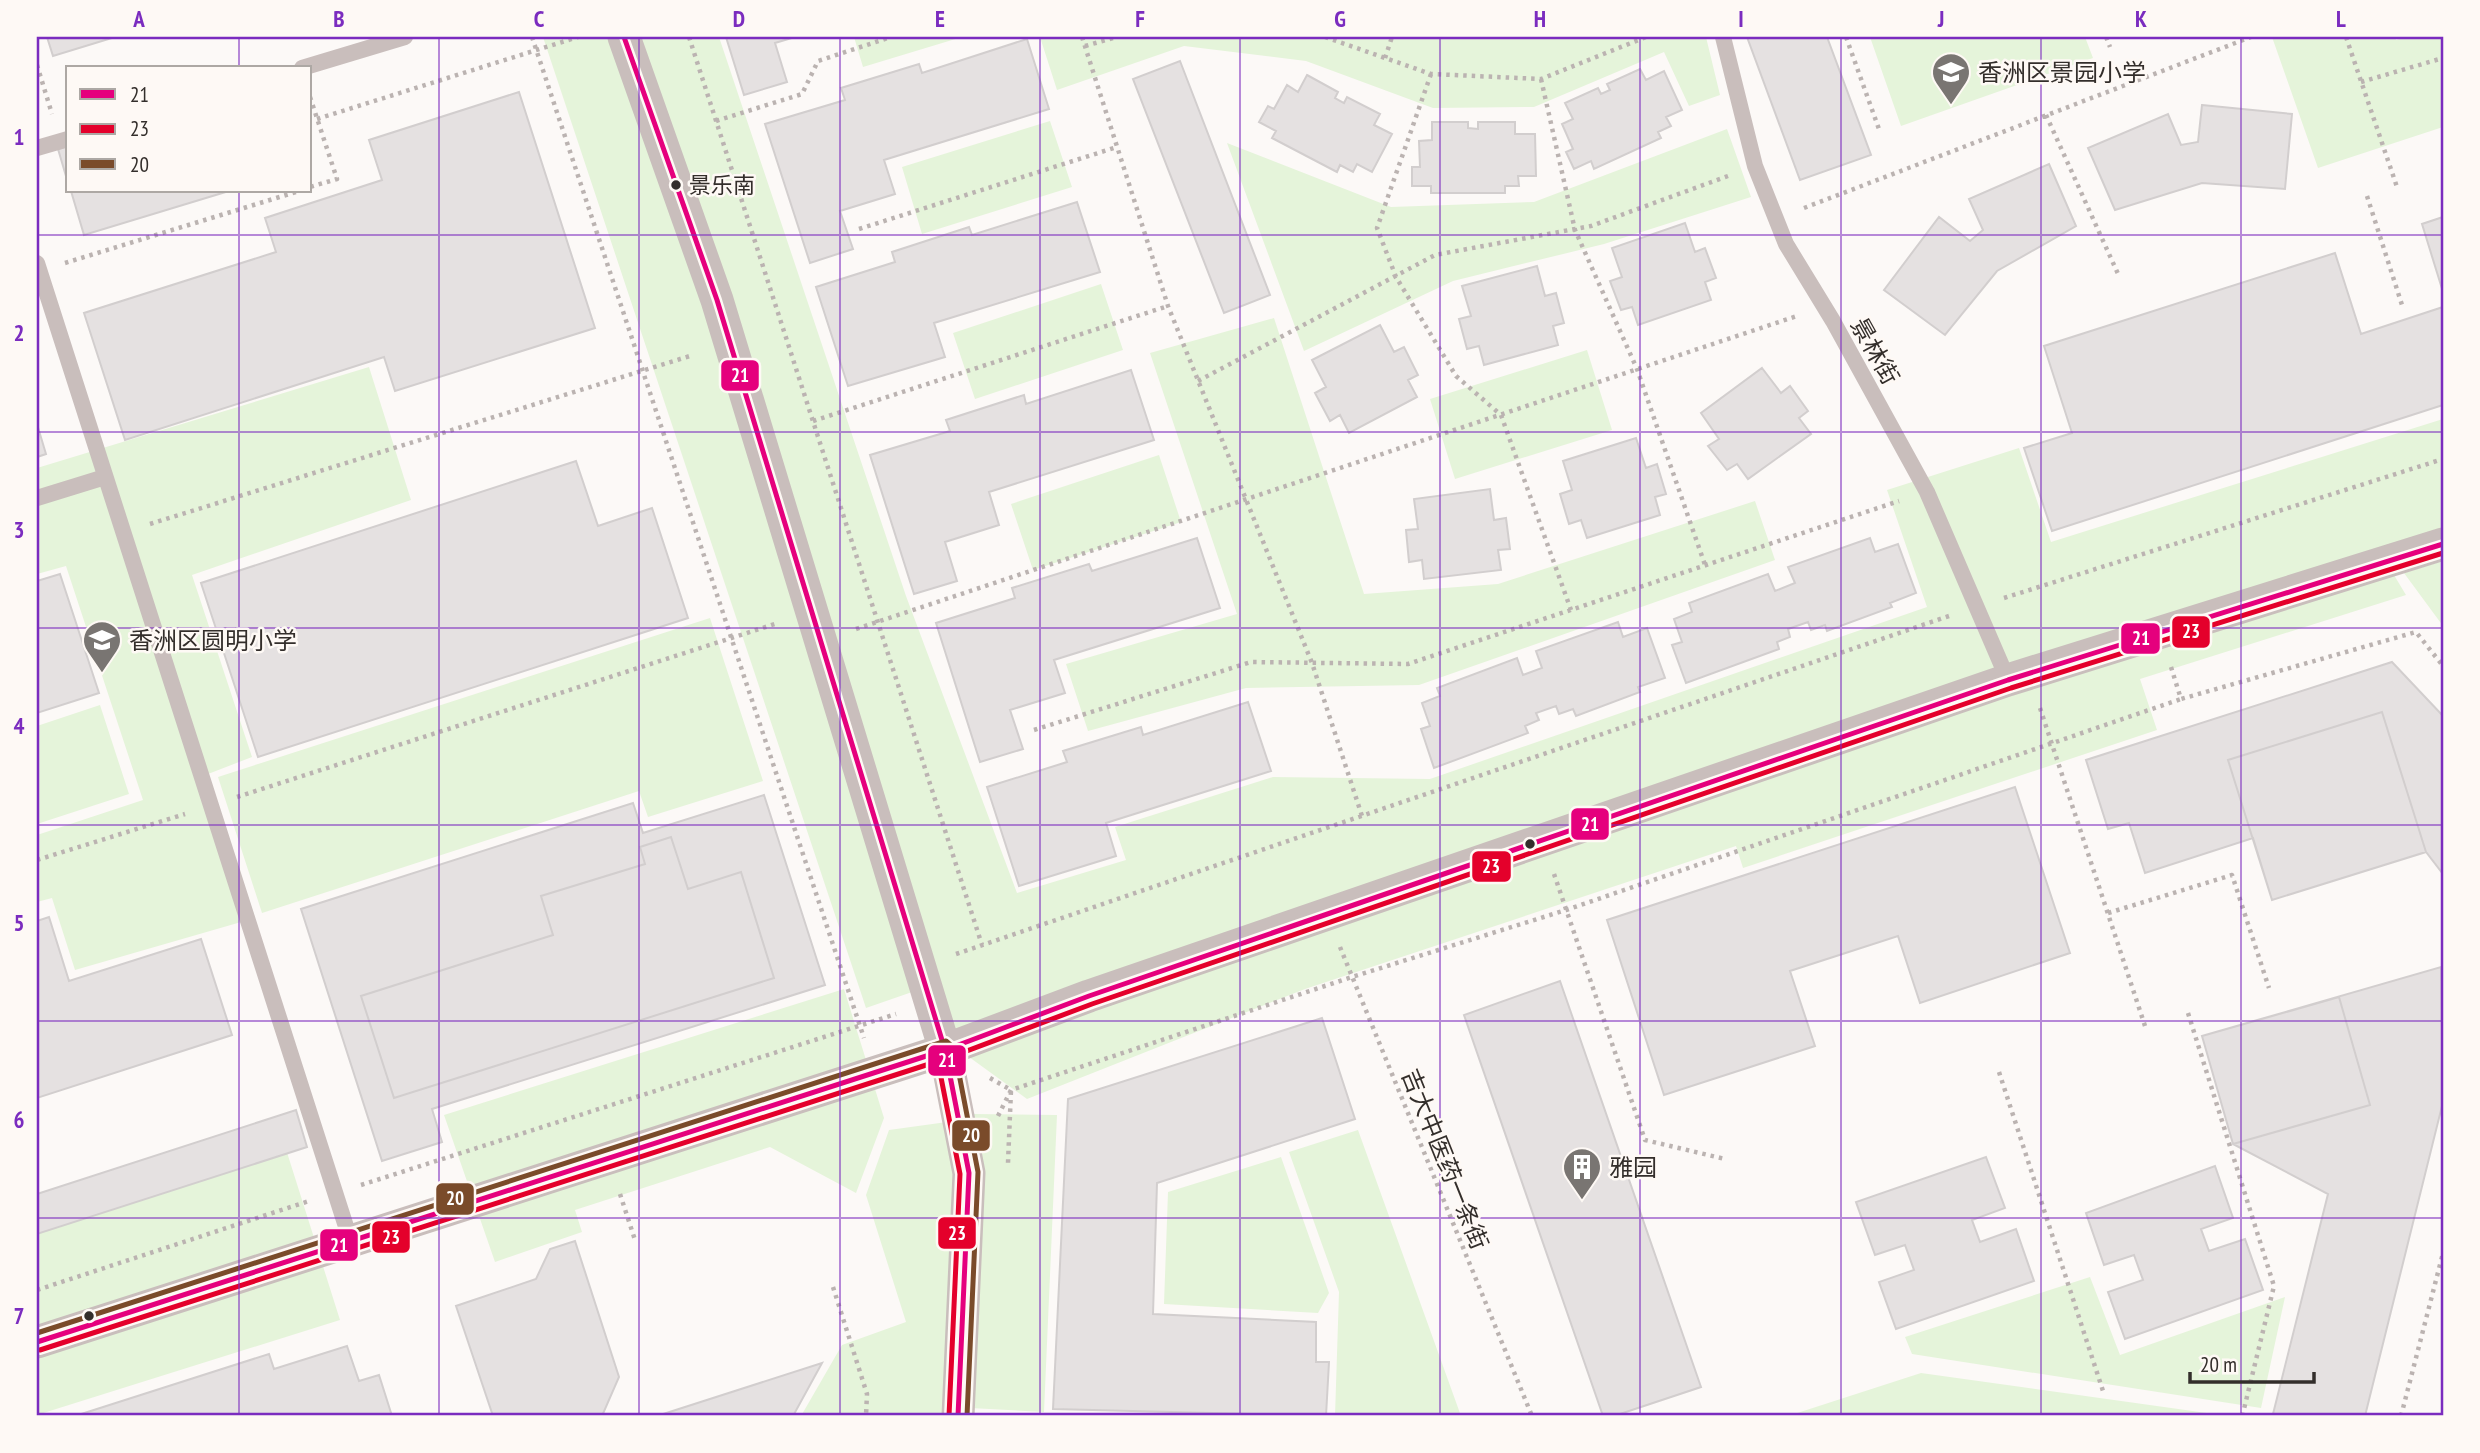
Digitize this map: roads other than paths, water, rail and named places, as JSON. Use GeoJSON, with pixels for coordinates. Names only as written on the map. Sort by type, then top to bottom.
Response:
{"type":"FeatureCollection","features":[{"type":"Feature","properties":{"kind":"street"},"geometry":{"type":"LineString","coordinates":[[624,37],[731,343],[945,1050],[969,1173],[958,1416]]}},
{"type":"Feature","properties":{"kind":"street"},"geometry":{"type":"LineString","coordinates":[[37,1342],[350,1239],[945,1050],[1089,996],[2018,677],[2443,544]]}},
{"type":"Feature","properties":{"kind":"lane"},"geometry":{"type":"LineString","coordinates":[[309,66],[405,37]]}},
{"type":"Feature","properties":{"kind":"lane","name":"景林街"},"geometry":{"type":"LineString","coordinates":[[1723,37],[1755,166],[1786,244],[1825,306],[1927,492],[1977,607],[2018,677]]}},
{"type":"Feature","properties":{"kind":"lane"},"geometry":{"type":"LineString","coordinates":[[37,148],[65,140]]}},
{"type":"Feature","properties":{"kind":"lane"},"geometry":{"type":"LineString","coordinates":[[38,267],[350,1239]]}},
{"type":"Feature","properties":{"kind":"lane"},"geometry":{"type":"LineString","coordinates":[[37,498],[104,477]]}},
{"type":"Feature","properties":{"kind":"place","name":"香洲区景园小学"},"geometry":{"type":"Point","coordinates":[1951,106]}},
{"type":"Feature","properties":{"kind":"place","name":"景乐南"},"geometry":{"type":"Point","coordinates":[676,185]}},
{"type":"Feature","properties":{"kind":"place","name":"香洲区圆明小学"},"geometry":{"type":"Point","coordinates":[102,674]}},
{"type":"Feature","properties":{"kind":"place","name":"雅园"},"geometry":{"type":"Point","coordinates":[1582,1201]}}]}
